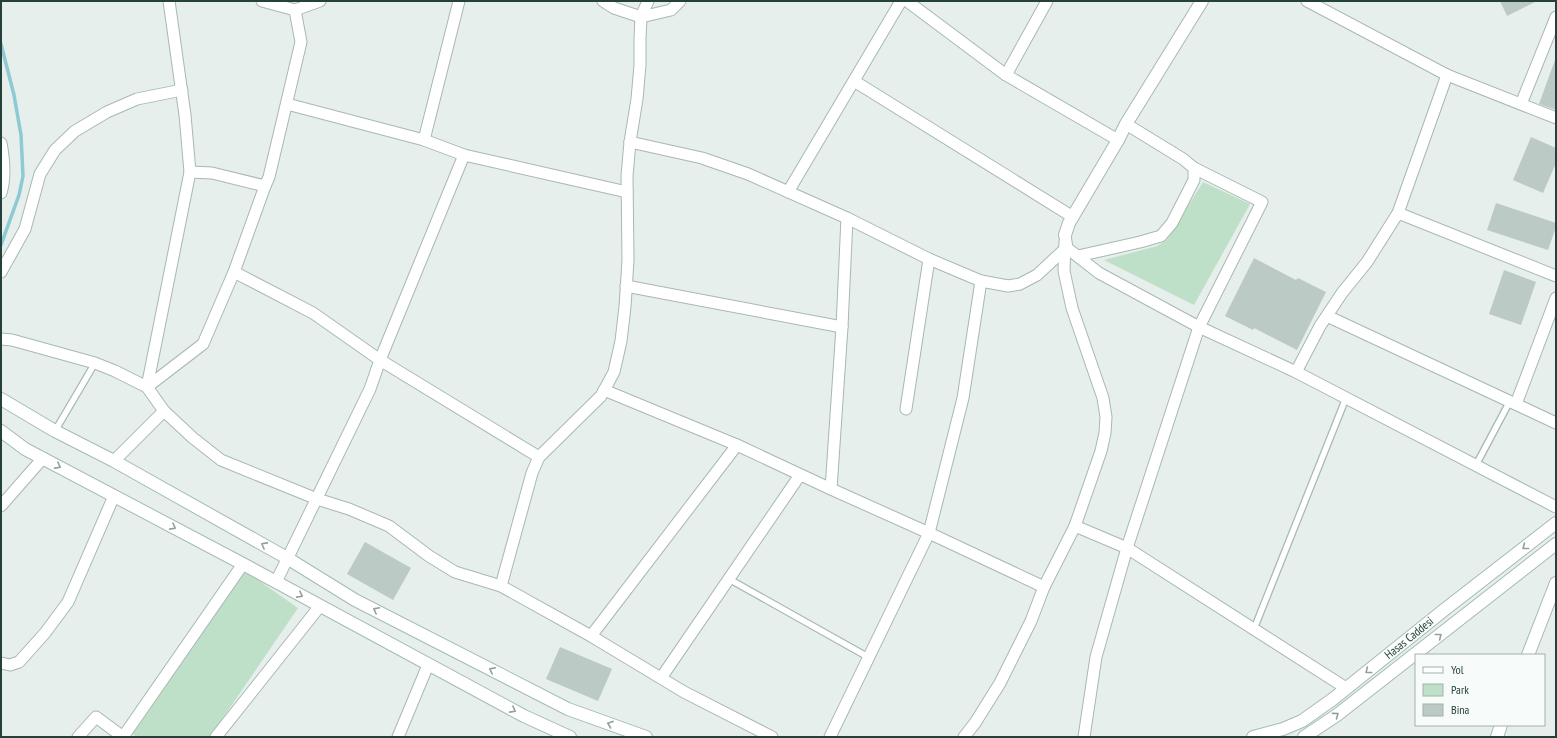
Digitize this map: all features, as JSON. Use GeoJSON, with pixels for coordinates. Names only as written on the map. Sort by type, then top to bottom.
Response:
{"type":"FeatureCollection","features":[{"type":"Feature","properties":{"kind":"main road"},"geometry":{"type":"LineString","coordinates":[[1065,235],[1072,217],[1126,124],[1202,1]]}},
{"type":"Feature","properties":{"kind":"main road"},"geometry":{"type":"LineString","coordinates":[[1,399],[55,431],[114,461],[287,558],[355,600],[568,709],[646,737]]}},
{"type":"Feature","properties":{"kind":"main road"},"geometry":{"type":"LineString","coordinates":[[1,432],[25,449],[243,564],[524,716],[570,737]]}},
{"type":"Feature","properties":{"kind":"main road","name":"Hasas Caddesi"},"geometry":{"type":"LineString","coordinates":[[1253,737],[1283,729],[1302,721],[1556,524]]}},
{"type":"Feature","properties":{"kind":"main road","name":"Hasas Caddesi"},"geometry":{"type":"LineString","coordinates":[[1304,737],[1336,715],[1556,544]]}},
{"type":"Feature","properties":{"kind":"main road"},"geometry":{"type":"LineString","coordinates":[[1528,654],[1556,583]]}},
{"type":"Feature","properties":{"kind":"main road"},"geometry":{"type":"LineString","coordinates":[[1497,737],[1501,726]]}},
{"type":"Feature","properties":{"kind":"street"},"geometry":{"type":"LineString","coordinates":[[147,387],[190,172],[182,90],[169,1]]}},
{"type":"Feature","properties":{"kind":"street"},"geometry":{"type":"LineString","coordinates":[[262,1],[295,10],[320,1]]}},
{"type":"Feature","properties":{"kind":"street"},"geometry":{"type":"LineString","coordinates":[[424,140],[459,1]]}},
{"type":"Feature","properties":{"kind":"street"},"geometry":{"type":"LineString","coordinates":[[603,1],[614,8],[641,17],[671,10],[680,1]]}},
{"type":"Feature","properties":{"kind":"street"},"geometry":{"type":"LineString","coordinates":[[501,586],[532,473],[539,457],[601,396],[614,372],[621,341],[628,260],[627,192],[630,142],[639,85],[641,17],[648,1]]}},
{"type":"Feature","properties":{"kind":"street"},"geometry":{"type":"LineString","coordinates":[[788,192],[901,1]]}},
{"type":"Feature","properties":{"kind":"street"},"geometry":{"type":"LineString","coordinates":[[907,1],[1006,75],[1118,140]]}},
{"type":"Feature","properties":{"kind":"street"},"geometry":{"type":"LineString","coordinates":[[1006,75],[1046,1]]}},
{"type":"Feature","properties":{"kind":"street"},"geometry":{"type":"LineString","coordinates":[[1307,1],[1447,75],[1556,118]]}},
{"type":"Feature","properties":{"kind":"street"},"geometry":{"type":"LineString","coordinates":[[147,387],[203,344],[234,272],[264,186],[269,177],[287,104],[301,42],[295,10]]}},
{"type":"Feature","properties":{"kind":"street"},"geometry":{"type":"LineString","coordinates":[[1521,104],[1556,17]]}},
{"type":"Feature","properties":{"kind":"street"},"geometry":{"type":"LineString","coordinates":[[1296,372],[1320,326],[1342,293],[1367,262],[1398,213],[1447,75]]}},
{"type":"Feature","properties":{"kind":"street"},"geometry":{"type":"LineString","coordinates":[[854,81],[1072,217]]}},
{"type":"Feature","properties":{"kind":"street"},"geometry":{"type":"LineString","coordinates":[[1,272],[25,229],[40,174],[55,150],[75,131],[107,112],[137,99],[182,90]]}},
{"type":"Feature","properties":{"kind":"street"},"geometry":{"type":"LineString","coordinates":[[287,104],[424,140],[464,155],[627,192]]}},
{"type":"Feature","properties":{"kind":"street"},"geometry":{"type":"LineString","coordinates":[[1084,737],[1096,657],[1126,548],[1199,327],[1262,202],[1194,168],[1183,159],[1126,124]]}},
{"type":"Feature","properties":{"kind":"street"},"geometry":{"type":"LineString","coordinates":[[630,142],[702,158],[748,174],[847,218],[929,259],[981,281],[1008,286],[1020,284],[1036,274],[1065,250]]}},
{"type":"Feature","properties":{"kind":"street"},"geometry":{"type":"LineString","coordinates":[[1,143],[4,156],[2,187]]}},
{"type":"Feature","properties":{"kind":"street"},"geometry":{"type":"LineString","coordinates":[[276,582],[370,389],[380,360],[464,155]]}},
{"type":"Feature","properties":{"kind":"street"},"geometry":{"type":"LineString","coordinates":[[1078,256],[1161,236],[1172,223],[1194,180],[1194,168]]}},
{"type":"Feature","properties":{"kind":"street"},"geometry":{"type":"LineString","coordinates":[[190,172],[212,173],[264,186]]}},
{"type":"Feature","properties":{"kind":"street"},"geometry":{"type":"LineString","coordinates":[[1398,213],[1556,276]]}},
{"type":"Feature","properties":{"kind":"street"},"geometry":{"type":"LineString","coordinates":[[831,489],[842,327],[847,218]]}},
{"type":"Feature","properties":{"kind":"street"},"geometry":{"type":"LineString","coordinates":[[1065,235],[1067,248],[1099,273],[1199,327],[1296,372],[1556,507]]}},
{"type":"Feature","properties":{"kind":"street"},"geometry":{"type":"LineString","coordinates":[[966,735],[1000,683],[1031,621],[1044,587],[1075,526],[1101,452],[1105,433],[1106,417],[1103,398],[1072,308],[1064,271],[1065,235]]}},
{"type":"Feature","properties":{"kind":"street"},"geometry":{"type":"LineString","coordinates":[[906,409],[929,259]]}},
{"type":"Feature","properties":{"kind":"street"},"geometry":{"type":"LineString","coordinates":[[234,272],[313,314],[380,360],[539,457]]}},
{"type":"Feature","properties":{"kind":"street"},"geometry":{"type":"LineString","coordinates":[[830,737],[929,533],[963,398],[981,281]]}},
{"type":"Feature","properties":{"kind":"street"},"geometry":{"type":"LineString","coordinates":[[626,286],[842,327]]}},
{"type":"Feature","properties":{"kind":"street"},"geometry":{"type":"LineString","coordinates":[[1513,403],[1556,298]]}},
{"type":"Feature","properties":{"kind":"street"},"geometry":{"type":"LineString","coordinates":[[1327,316],[1556,423]]}},
{"type":"Feature","properties":{"kind":"street"},"geometry":{"type":"LineString","coordinates":[[1,339],[12,340],[94,363],[115,371],[147,387],[164,411],[193,438],[221,460],[317,499],[349,509],[390,526],[429,556],[455,572],[501,586],[591,636],[684,692],[772,737]]}},
{"type":"Feature","properties":{"kind":"street"},"geometry":{"type":"LineString","coordinates":[[604,390],[737,445],[1044,587]]}},
{"type":"Feature","properties":{"kind":"street"},"geometry":{"type":"LineString","coordinates":[[114,461],[164,411]]}},
{"type":"Feature","properties":{"kind":"street"},"geometry":{"type":"LineString","coordinates":[[591,636],[737,445]]}},
{"type":"Feature","properties":{"kind":"street"},"geometry":{"type":"LineString","coordinates":[[1,506],[43,458]]}},
{"type":"Feature","properties":{"kind":"street"},"geometry":{"type":"LineString","coordinates":[[661,678],[800,475]]}},
{"type":"Feature","properties":{"kind":"street"},"geometry":{"type":"LineString","coordinates":[[1,663],[10,665],[19,662],[45,633],[68,602],[114,496]]}},
{"type":"Feature","properties":{"kind":"street"},"geometry":{"type":"LineString","coordinates":[[1075,526],[1126,548],[1346,688]]}},
{"type":"Feature","properties":{"kind":"street"},"geometry":{"type":"LineString","coordinates":[[78,737],[96,717],[123,737],[243,564]]}},
{"type":"Feature","properties":{"kind":"street"},"geometry":{"type":"LineString","coordinates":[[216,737],[320,606]]}},
{"type":"Feature","properties":{"kind":"street"},"geometry":{"type":"LineString","coordinates":[[401,736],[428,665]]}},
{"type":"Feature","properties":{"kind":"lane"},"geometry":{"type":"LineString","coordinates":[[55,431],[94,363]]}},
{"type":"Feature","properties":{"kind":"lane"},"geometry":{"type":"LineString","coordinates":[[1254,629],[1346,398]]}},
{"type":"Feature","properties":{"kind":"lane"},"geometry":{"type":"LineString","coordinates":[[1476,465],[1513,403]]}},
{"type":"Feature","properties":{"kind":"lane"},"geometry":{"type":"LineString","coordinates":[[729,579],[868,657]]}},
{"type":"Feature","properties":{"kind":"green space"},"geometry":{"type":"Polygon","coordinates":[[[1203,182],[1250,204],[1194,305],[1104,260],[1157,246],[1167,240],[1203,182]]]}},
{"type":"Feature","properties":{"kind":"green space"},"geometry":{"type":"Polygon","coordinates":[[[245,571],[298,608],[210,737],[136,737],[133,734],[245,571]]]}},
{"type":"Feature","properties":{"kind":"building"},"geometry":{"type":"Polygon","coordinates":[[[1500,1],[1537,1],[1507,16],[1500,1]]]}},
{"type":"Feature","properties":{"kind":"building"},"geometry":{"type":"Polygon","coordinates":[[[1556,60],[1556,110],[1539,104],[1556,60]]]}},
{"type":"Feature","properties":{"kind":"building"},"geometry":{"type":"Polygon","coordinates":[[[1531,137],[1556,148],[1556,163],[1543,193],[1513,180],[1531,137]]]}},
{"type":"Feature","properties":{"kind":"building"},"geometry":{"type":"Polygon","coordinates":[[[1496,203],[1556,223],[1548,250],[1487,230],[1496,203]]]}},
{"type":"Feature","properties":{"kind":"building"},"geometry":{"type":"Polygon","coordinates":[[[1254,258],[1296,280],[1298,278],[1326,292],[1297,350],[1254,328],[1253,330],[1225,316],[1254,258]]]}},
{"type":"Feature","properties":{"kind":"building"},"geometry":{"type":"Polygon","coordinates":[[[1504,270],[1536,282],[1521,325],[1489,314],[1504,270]]]}},
{"type":"Feature","properties":{"kind":"building"},"geometry":{"type":"Polygon","coordinates":[[[365,542],[411,568],[393,600],[347,574],[365,542]]]}},
{"type":"Feature","properties":{"kind":"building"},"geometry":{"type":"Polygon","coordinates":[[[560,647],[612,669],[598,701],[546,679],[560,647]]]}},
{"type":"Feature","properties":{"kind":"waterway"},"geometry":{"type":"LineString","coordinates":[[1,44],[14,95],[21,135],[23,176],[19,195],[1,245]]}}]}
